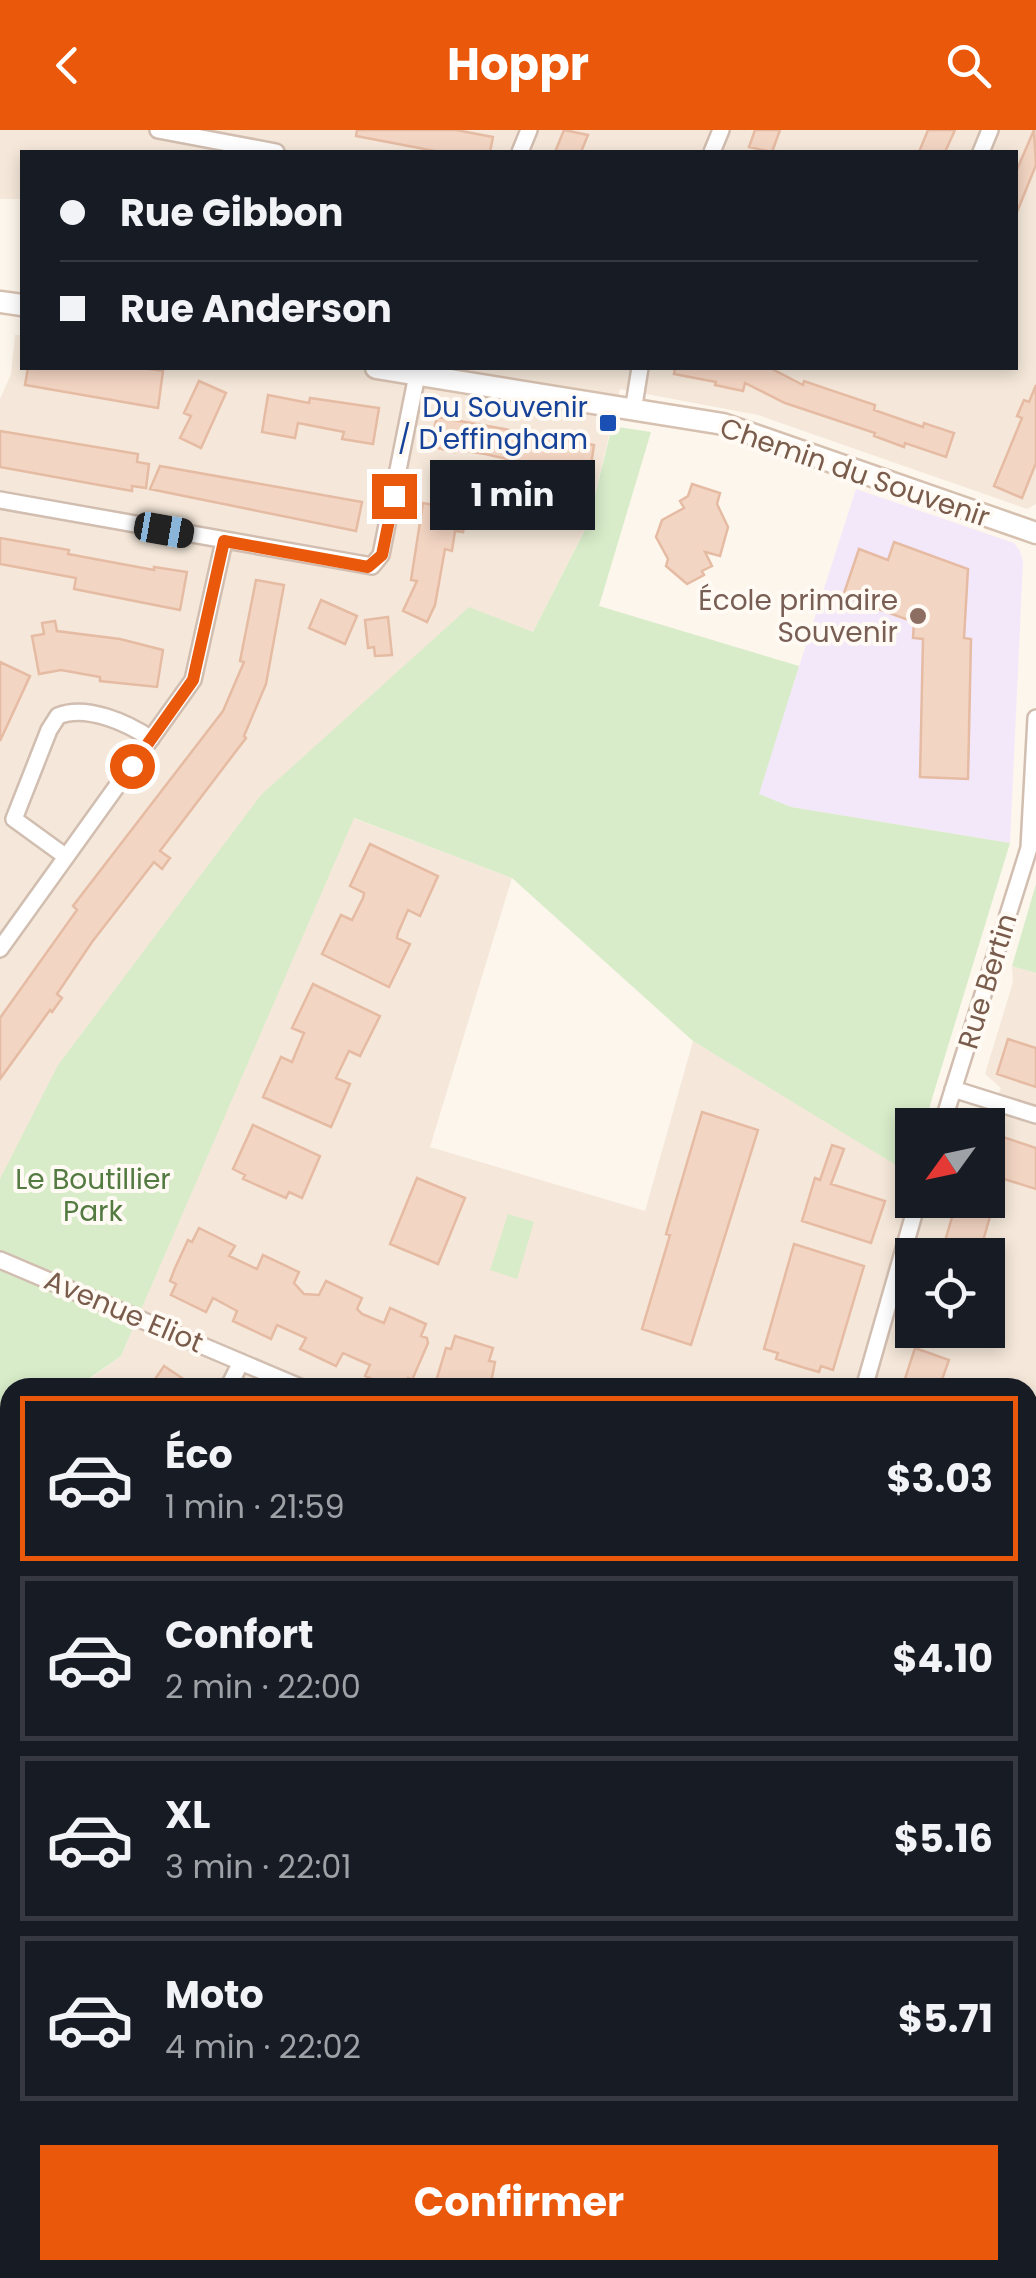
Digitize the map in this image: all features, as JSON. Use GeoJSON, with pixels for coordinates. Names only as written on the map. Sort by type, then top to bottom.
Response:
{"type":"FeatureCollection","features":[{"type":"Feature","properties":{"kind":"street"},"geometry":{"type":"LineString","coordinates":[[158,130],[265,150]]}},
{"type":"Feature","properties":{"kind":"street"},"geometry":{"type":"LineString","coordinates":[[0,302],[0,310]]}},
{"type":"Feature","properties":{"kind":"street","name":"Chemin du Souvenir"},"geometry":{"type":"LineString","coordinates":[[387,370],[736,428],[1036,533]]}},
{"type":"Feature","properties":{"kind":"street"},"geometry":{"type":"LineString","coordinates":[[633,410],[640,370]]}},
{"type":"Feature","properties":{"kind":"street"},"geometry":{"type":"LineString","coordinates":[[0,500],[364,566],[377,562],[388,527],[416,375]]}},
{"type":"Feature","properties":{"kind":"street"},"geometry":{"type":"LineString","coordinates":[[0,949],[193,680],[224,541]]}},
{"type":"Feature","properties":{"kind":"street"},"geometry":{"type":"LineString","coordinates":[[65,856],[14,819],[58,716],[71,712],[130,724],[151,739]]}},
{"type":"Feature","properties":{"kind":"street","name":"Rue Bertin"},"geometry":{"type":"LineString","coordinates":[[947,1108],[1029,848],[1036,718]]}},
{"type":"Feature","properties":{"kind":"street"},"geometry":{"type":"LineString","coordinates":[[953,1089],[1036,1115]]}},
{"type":"Feature","properties":{"kind":"street"},"geometry":{"type":"LineString","coordinates":[[867,1378],[913,1218]]}},
{"type":"Feature","properties":{"kind":"street","name":"Avenue Eliot"},"geometry":{"type":"LineString","coordinates":[[0,1260],[279,1378]]}},
{"type":"Feature","properties":{"kind":"street"},"geometry":{"type":"LineString","coordinates":[[233,1378],[241,1362]]}},
{"type":"Feature","properties":{"kind":"shaded area"},"geometry":{"type":"Polygon","coordinates":[[[0,130],[1036,130],[1036,504],[1027,509],[758,415],[620,389],[588,524],[533,632],[0,1179],[0,399],[11,374],[15,335],[20,335],[20,370],[1018,370],[1018,150],[20,150],[20,199],[0,199],[0,130]]]}},
{"type":"Feature","properties":{"kind":"shaded area","name":"École primaire Souvenir"},"geometry":{"type":"Polygon","coordinates":[[[856,489],[1014,543],[1020,551],[1023,562],[1010,843],[791,807],[758,794],[856,489]]]}},
{"type":"Feature","properties":{"kind":"shaded area"},"geometry":{"type":"Polygon","coordinates":[[[353,818],[512,878],[430,1147],[645,1211],[693,1041],[895,1164],[895,1218],[1005,1218],[1005,1108],[992,1108],[1001,1088],[985,1074],[1013,982],[1012,966],[1036,973],[1036,1378],[91,1378],[121,1356],[353,818]]]}},
{"type":"Feature","properties":{"kind":"green space","name":"Le Boutillier Park"},"geometry":{"type":"Polygon","coordinates":[[[612,426],[651,432],[599,606],[799,666],[759,794],[791,807],[1010,843],[929,1108],[895,1108],[895,1164],[693,1041],[512,878],[354,818],[121,1356],[90,1378],[0,1378],[0,1179],[58,1065],[261,795],[469,607],[533,632],[588,524],[612,426]]]}},
{"type":"Feature","properties":{"kind":"green space"},"geometry":{"type":"Polygon","coordinates":[[[1036,884],[1036,973],[1012,966],[1036,884]]]}},
{"type":"Feature","properties":{"kind":"green space"},"geometry":{"type":"Polygon","coordinates":[[[508,1214],[534,1222],[517,1279],[490,1270],[508,1214]]]}},
{"type":"Feature","properties":{"kind":"building"},"geometry":{"type":"Polygon","coordinates":[[[357,130],[456,130],[493,137],[490,150],[430,150],[356,136],[357,130]]]}},
{"type":"Feature","properties":{"kind":"building"},"geometry":{"type":"Polygon","coordinates":[[[564,130],[588,135],[582,150],[556,150],[564,130]]]}},
{"type":"Feature","properties":{"kind":"building"},"geometry":{"type":"Polygon","coordinates":[[[755,130],[780,130],[773,150],[749,147],[755,130]]]}},
{"type":"Feature","properties":{"kind":"building"},"geometry":{"type":"Polygon","coordinates":[[[928,130],[955,130],[946,150],[920,150],[928,130]]]}},
{"type":"Feature","properties":{"kind":"building"},"geometry":{"type":"Polygon","coordinates":[[[1034,130],[1036,165],[1018,210],[1018,167],[1034,130]]]}},
{"type":"Feature","properties":{"kind":"building"},"geometry":{"type":"Polygon","coordinates":[[[28,370],[163,371],[158,408],[25,385],[28,370]]]}},
{"type":"Feature","properties":{"kind":"building"},"geometry":{"type":"Polygon","coordinates":[[[675,370],[774,370],[803,385],[804,381],[875,405],[874,410],[954,433],[946,457],[874,436],[875,433],[785,403],[745,383],[743,391],[674,374],[675,370]]]}},
{"type":"Feature","properties":{"kind":"building"},"geometry":{"type":"Polygon","coordinates":[[[199,381],[226,393],[201,448],[180,438],[191,416],[184,413],[199,381]]]}},
{"type":"Feature","properties":{"kind":"building"},"geometry":{"type":"Polygon","coordinates":[[[1036,385],[1036,463],[1022,498],[994,486],[1022,418],[1017,416],[1036,385]]]}},
{"type":"Feature","properties":{"kind":"building"},"geometry":{"type":"Polygon","coordinates":[[[268,395],[309,403],[310,398],[379,408],[373,444],[342,439],[344,432],[298,423],[295,438],[262,432],[268,395]]]}},
{"type":"Feature","properties":{"kind":"building"},"geometry":{"type":"Polygon","coordinates":[[[437,417],[594,445],[590,472],[551,466],[550,469],[430,446],[437,417]]]}},
{"type":"Feature","properties":{"kind":"building"},"geometry":{"type":"Polygon","coordinates":[[[0,431],[138,454],[137,462],[149,464],[146,488],[132,486],[132,491],[0,467],[0,431]]]}},
{"type":"Feature","properties":{"kind":"building"},"geometry":{"type":"Polygon","coordinates":[[[160,466],[362,502],[356,531],[150,489],[160,466]]]}},
{"type":"Feature","properties":{"kind":"building"},"geometry":{"type":"Polygon","coordinates":[[[692,484],[720,493],[717,504],[728,527],[720,556],[705,552],[712,566],[687,584],[666,566],[668,559],[656,537],[662,520],[684,508],[680,501],[688,496],[692,484]]]}},
{"type":"Feature","properties":{"kind":"building"},"geometry":{"type":"Polygon","coordinates":[[[423,503],[467,511],[463,532],[455,531],[452,551],[445,549],[435,605],[427,622],[403,611],[417,581],[411,580],[423,503]]]}},
{"type":"Feature","properties":{"kind":"building"},"geometry":{"type":"Polygon","coordinates":[[[0,538],[154,570],[187,572],[180,610],[74,589],[76,578],[0,564],[0,538]]]}},
{"type":"Feature","properties":{"kind":"building"},"geometry":{"type":"Polygon","coordinates":[[[894,542],[968,569],[964,638],[971,639],[968,779],[920,777],[923,639],[913,638],[914,622],[843,596],[859,549],[888,560],[894,542]]]}},
{"type":"Feature","properties":{"kind":"building"},"geometry":{"type":"Polygon","coordinates":[[[256,580],[284,585],[266,684],[246,738],[160,851],[170,858],[162,869],[154,862],[92,942],[57,994],[62,998],[0,1079],[0,1018],[77,910],[73,906],[223,711],[244,662],[240,661],[256,580]]]}},
{"type":"Feature","properties":{"kind":"building"},"geometry":{"type":"Polygon","coordinates":[[[321,600],[357,616],[345,644],[309,628],[321,600]]]}},
{"type":"Feature","properties":{"kind":"building"},"geometry":{"type":"Polygon","coordinates":[[[388,617],[392,655],[375,656],[374,647],[368,648],[365,620],[388,617]]]}},
{"type":"Feature","properties":{"kind":"building"},"geometry":{"type":"Polygon","coordinates":[[[55,621],[57,631],[120,639],[163,650],[157,687],[100,681],[100,677],[61,670],[39,674],[32,636],[44,634],[42,623],[55,621]]]}},
{"type":"Feature","properties":{"kind":"building"},"geometry":{"type":"Polygon","coordinates":[[[0,662],[30,676],[0,741],[0,662]]]}},
{"type":"Feature","properties":{"kind":"building"},"geometry":{"type":"Polygon","coordinates":[[[370,844],[438,876],[420,916],[408,910],[397,938],[410,944],[389,987],[322,954],[341,915],[352,920],[363,898],[364,893],[350,886],[370,844]]]}},
{"type":"Feature","properties":{"kind":"building"},"geometry":{"type":"Polygon","coordinates":[[[313,984],[380,1016],[360,1056],[349,1051],[336,1078],[350,1084],[331,1127],[263,1097],[281,1057],[292,1062],[304,1033],[292,1028],[313,984]]]}},
{"type":"Feature","properties":{"kind":"building"},"geometry":{"type":"Polygon","coordinates":[[[1008,1039],[1036,1048],[1036,1087],[997,1074],[1008,1039]]]}},
{"type":"Feature","properties":{"kind":"building"},"geometry":{"type":"Polygon","coordinates":[[[702,1112],[758,1130],[691,1345],[642,1329],[702,1112]]]}},
{"type":"Feature","properties":{"kind":"building"},"geometry":{"type":"Polygon","coordinates":[[[253,1125],[320,1156],[302,1198],[289,1192],[286,1198],[243,1179],[245,1175],[233,1169],[253,1125]]]}},
{"type":"Feature","properties":{"kind":"building"},"geometry":{"type":"Polygon","coordinates":[[[1005,1138],[1036,1148],[1036,1189],[1005,1179],[1005,1138]]]}},
{"type":"Feature","properties":{"kind":"building"},"geometry":{"type":"Polygon","coordinates":[[[832,1145],[844,1149],[831,1184],[885,1201],[871,1243],[802,1221],[815,1178],[820,1180],[832,1145]]]}},
{"type":"Feature","properties":{"kind":"building"},"geometry":{"type":"Polygon","coordinates":[[[417,1178],[465,1198],[438,1264],[390,1244],[417,1178]]]}},
{"type":"Feature","properties":{"kind":"building"},"geometry":{"type":"Polygon","coordinates":[[[952,1218],[990,1218],[984,1238],[946,1238],[952,1218]]]}},
{"type":"Feature","properties":{"kind":"building"},"geometry":{"type":"Polygon","coordinates":[[[199,1228],[235,1246],[229,1256],[257,1269],[263,1255],[299,1272],[294,1283],[304,1294],[319,1295],[326,1281],[362,1298],[357,1309],[362,1314],[384,1323],[390,1308],[426,1324],[421,1336],[428,1343],[413,1378],[369,1378],[365,1376],[370,1365],[343,1353],[336,1366],[300,1349],[306,1338],[277,1325],[271,1339],[233,1321],[237,1311],[213,1298],[206,1312],[171,1295],[176,1284],[170,1281],[175,1268],[188,1240],[192,1242],[199,1228]]]}},
{"type":"Feature","properties":{"kind":"building"},"geometry":{"type":"Polygon","coordinates":[[[794,1244],[864,1266],[833,1370],[821,1366],[819,1372],[805,1368],[776,1359],[778,1353],[764,1349],[794,1244]]]}},
{"type":"Feature","properties":{"kind":"building"},"geometry":{"type":"Polygon","coordinates":[[[455,1336],[493,1348],[489,1361],[495,1362],[492,1378],[437,1378],[446,1348],[451,1349],[455,1336]]]}},
{"type":"Feature","properties":{"kind":"building"},"geometry":{"type":"Polygon","coordinates":[[[915,1348],[949,1360],[943,1378],[905,1378],[915,1348]]]}},
{"type":"Feature","properties":{"kind":"building"},"geometry":{"type":"Polygon","coordinates":[[[164,1366],[182,1378],[156,1378],[164,1366]]]}},
{"type":"Feature","properties":{"kind":"place","name":"Du Souvenir / D'effingham"},"geometry":{"type":"Point","coordinates":[608,423]}},
{"type":"Feature","properties":{"kind":"place","name":"École primaire Souvenir"},"geometry":{"type":"Point","coordinates":[918,616]}},
{"type":"Feature","properties":{"kind":"route"},"geometry":{"type":"LineString","coordinates":[[132,766],[193,680],[224,541],[372,566],[382,555],[394,496]]}}]}
